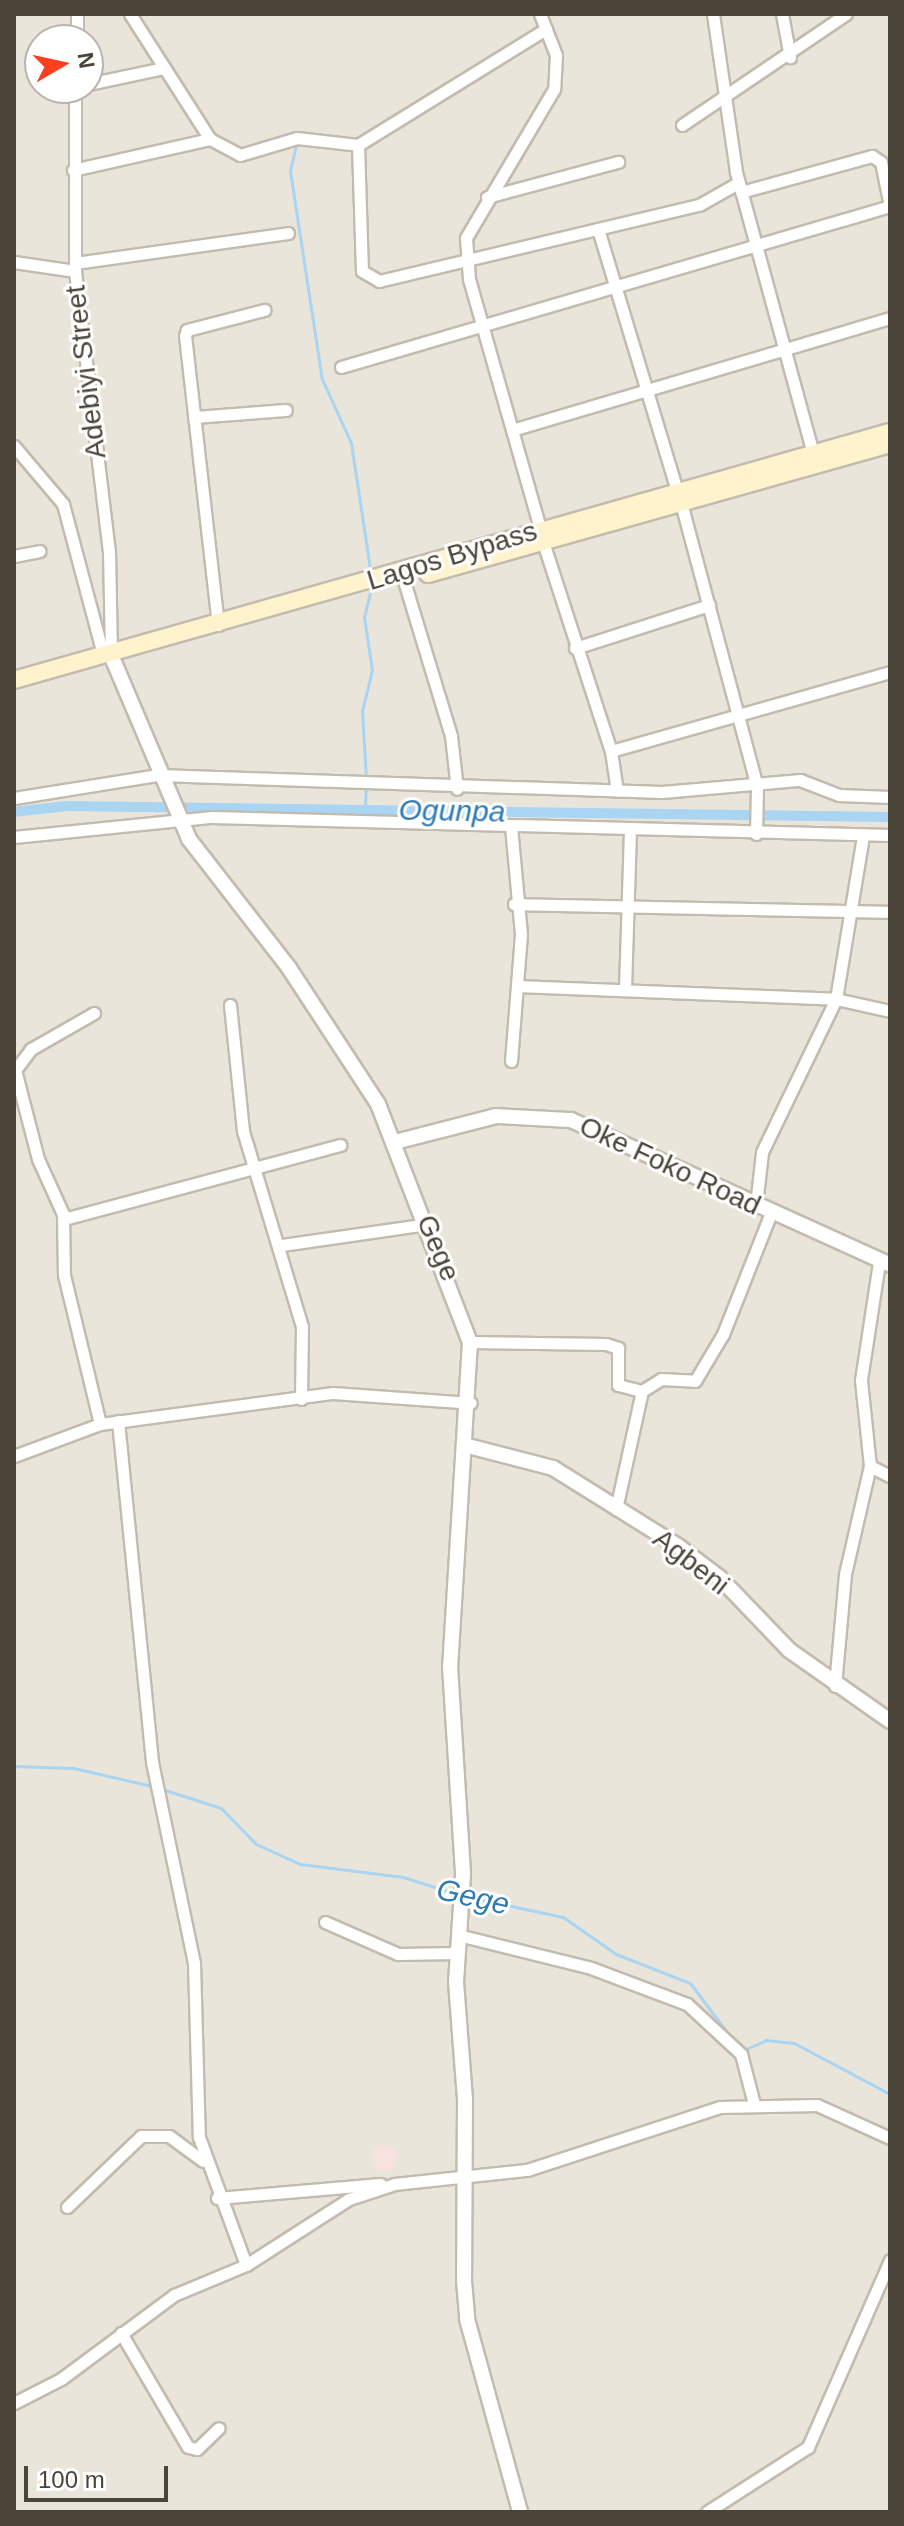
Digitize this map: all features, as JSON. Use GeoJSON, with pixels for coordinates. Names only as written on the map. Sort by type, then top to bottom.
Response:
{"type":"FeatureCollection","features":[{"type":"Feature","properties":{"kind":"main road","name":"Lagos Bypass"},"geometry":{"type":"LineString","coordinates":[[679,497],[813,453],[890,432]]}},
{"type":"Feature","properties":{"kind":"main road","name":"Lagos Bypass"},"geometry":{"type":"LineString","coordinates":[[14,691],[112,656],[218,625],[679,497],[890,444]]}},
{"type":"Feature","properties":{"kind":"main road","name":"Lagos Bypass"},"geometry":{"type":"LineString","coordinates":[[14,680],[404,581],[542,535]]}},
{"type":"Feature","properties":{"kind":"street"},"geometry":{"type":"LineString","coordinates":[[130,14],[210,139],[233,155],[297,138],[358,145],[546,29]]}},
{"type":"Feature","properties":{"kind":"street"},"geometry":{"type":"LineString","coordinates":[[540,14],[558,67],[554,89],[487,197],[466,238],[466,263],[575,648],[611,751],[617,791]]}},
{"type":"Feature","properties":{"kind":"street"},"geometry":{"type":"LineString","coordinates":[[713,14],[729,90],[740,187],[753,247],[813,453]]}},
{"type":"Feature","properties":{"kind":"street"},"geometry":{"type":"LineString","coordinates":[[782,14],[790,57]]}},
{"type":"Feature","properties":{"kind":"street"},"geometry":{"type":"LineString","coordinates":[[682,125],[729,90],[790,57],[846,14]]}},
{"type":"Feature","properties":{"kind":"street"},"geometry":{"type":"LineString","coordinates":[[104,81],[164,68]]}},
{"type":"Feature","properties":{"kind":"street","name":"Adebiyi Street"},"geometry":{"type":"LineString","coordinates":[[75,104],[75,267],[109,550],[112,656]]}},
{"type":"Feature","properties":{"kind":"street"},"geometry":{"type":"LineString","coordinates":[[73,170],[210,139]]}},
{"type":"Feature","properties":{"kind":"street"},"geometry":{"type":"LineString","coordinates":[[341,367],[890,206],[881,162],[872,156],[740,187],[699,205],[393,281],[362,271],[358,145]]}},
{"type":"Feature","properties":{"kind":"street"},"geometry":{"type":"LineString","coordinates":[[487,197],[618,162]]}},
{"type":"Feature","properties":{"kind":"street"},"geometry":{"type":"LineString","coordinates":[[598,229],[679,497],[739,714],[757,790],[757,831]]}},
{"type":"Feature","properties":{"kind":"street"},"geometry":{"type":"LineString","coordinates":[[14,262],[75,267],[288,233]]}},
{"type":"Feature","properties":{"kind":"street"},"geometry":{"type":"LineString","coordinates":[[218,625],[187,330],[264,310]]}},
{"type":"Feature","properties":{"kind":"street"},"geometry":{"type":"LineString","coordinates":[[512,430],[648,393],[890,318]]}},
{"type":"Feature","properties":{"kind":"street"},"geometry":{"type":"LineString","coordinates":[[194,417],[286,410]]}},
{"type":"Feature","properties":{"kind":"street"},"geometry":{"type":"LineString","coordinates":[[14,446],[63,504],[101,647],[112,656]]}},
{"type":"Feature","properties":{"kind":"street"},"geometry":{"type":"LineString","coordinates":[[14,556],[40,551]]}},
{"type":"Feature","properties":{"kind":"street"},"geometry":{"type":"LineString","coordinates":[[404,581],[451,736],[457,789]]}},
{"type":"Feature","properties":{"kind":"street"},"geometry":{"type":"LineString","coordinates":[[575,648],[709,605]]}},
{"type":"Feature","properties":{"kind":"street","name":"Gege"},"geometry":{"type":"LineString","coordinates":[[112,656],[159,780],[176,816],[345,1049],[395,1142],[470,1342],[471,1403],[450,1666],[463,1874],[457,1953],[467,2172],[467,2319],[520,2512]]}},
{"type":"Feature","properties":{"kind":"street"},"geometry":{"type":"LineString","coordinates":[[611,751],[890,672]]}},
{"type":"Feature","properties":{"kind":"street"},"geometry":{"type":"LineString","coordinates":[[14,798],[159,780],[617,791],[757,790],[800,780],[839,795],[890,797]]}},
{"type":"Feature","properties":{"kind":"street"},"geometry":{"type":"LineString","coordinates":[[14,837],[176,816],[890,835]]}},
{"type":"Feature","properties":{"kind":"street"},"geometry":{"type":"LineString","coordinates":[[511,827],[517,986],[511,1061]]}},
{"type":"Feature","properties":{"kind":"street"},"geometry":{"type":"LineString","coordinates":[[625,989],[630,829]]}},
{"type":"Feature","properties":{"kind":"street"},"geometry":{"type":"LineString","coordinates":[[756,1205],[762,1152],[836,999],[863,836]]}},
{"type":"Feature","properties":{"kind":"street"},"geometry":{"type":"LineString","coordinates":[[514,904],[890,912]]}},
{"type":"Feature","properties":{"kind":"street"},"geometry":{"type":"LineString","coordinates":[[517,986],[836,999],[890,1011]]}},
{"type":"Feature","properties":{"kind":"street"},"geometry":{"type":"LineString","coordinates":[[230,1005],[238,1104],[255,1168],[282,1245],[302,1326],[301,1399]]}},
{"type":"Feature","properties":{"kind":"street"},"geometry":{"type":"LineString","coordinates":[[94,1013],[18,1058],[16,1084],[64,1219],[64,1275],[100,1424]]}},
{"type":"Feature","properties":{"kind":"street","name":"Oke Foko Road"},"geometry":{"type":"LineString","coordinates":[[395,1142],[496,1116],[571,1120],[884,1264]]}},
{"type":"Feature","properties":{"kind":"street"},"geometry":{"type":"LineString","coordinates":[[64,1219],[340,1145]]}},
{"type":"Feature","properties":{"kind":"street"},"geometry":{"type":"LineString","coordinates":[[616,1509],[642,1391],[661,1379],[702,1377],[771,1213]]}},
{"type":"Feature","properties":{"kind":"street"},"geometry":{"type":"LineString","coordinates":[[282,1245],[428,1224]]}},
{"type":"Feature","properties":{"kind":"street"},"geometry":{"type":"LineString","coordinates":[[835,1686],[845,1574],[870,1466],[861,1380],[884,1264]]}},
{"type":"Feature","properties":{"kind":"street"},"geometry":{"type":"LineString","coordinates":[[470,1342],[606,1344],[618,1348],[618,1385],[642,1391]]}},
{"type":"Feature","properties":{"kind":"street"},"geometry":{"type":"LineString","coordinates":[[14,1456],[100,1424],[301,1399],[375,1393],[471,1403]]}},
{"type":"Feature","properties":{"kind":"street"},"geometry":{"type":"LineString","coordinates":[[118,1421],[152,1762],[194,1963],[203,2161],[246,2265]]}},
{"type":"Feature","properties":{"kind":"street","name":"Agbeni"},"geometry":{"type":"LineString","coordinates":[[468,1446],[553,1468],[616,1509],[720,1578],[835,1686],[890,1721]]}},
{"type":"Feature","properties":{"kind":"street"},"geometry":{"type":"LineString","coordinates":[[870,1466],[890,1476]]}},
{"type":"Feature","properties":{"kind":"street"},"geometry":{"type":"LineString","coordinates":[[325,1922],[398,1954],[457,1953]]}},
{"type":"Feature","properties":{"kind":"street"},"geometry":{"type":"LineString","coordinates":[[458,1935],[591,1968],[687,2004],[741,2054],[754,2104]]}},
{"type":"Feature","properties":{"kind":"street"},"geometry":{"type":"LineString","coordinates":[[217,2198],[395,2184],[467,2172],[527,2170],[623,2144],[692,2114],[754,2104],[840,2110],[890,2138]]}},
{"type":"Feature","properties":{"kind":"street"},"geometry":{"type":"LineString","coordinates":[[67,2207],[141,2136],[169,2136],[203,2161]]}},
{"type":"Feature","properties":{"kind":"street"},"geometry":{"type":"LineString","coordinates":[[14,2403],[61,2379],[174,2295],[246,2265],[349,2199],[395,2184]]}},
{"type":"Feature","properties":{"kind":"street"},"geometry":{"type":"LineString","coordinates":[[707,2512],[808,2447],[890,2260]]}},
{"type":"Feature","properties":{"kind":"street"},"geometry":{"type":"LineString","coordinates":[[121,2333],[188,2447],[197,2449],[219,2428]]}},
{"type":"Feature","properties":{"kind":"shaded area"},"geometry":{"type":"Polygon","coordinates":[[[14,14],[890,14],[890,2512],[14,2512],[14,14]]]}},
{"type":"Feature","properties":{"kind":"shaded area"},"geometry":{"type":"Polygon","coordinates":[[[384,2145],[393,2149],[397,2158],[393,2167],[384,2171],[375,2167],[371,2158],[375,2149],[384,2145]]]}},
{"type":"Feature","properties":{"kind":"waterway"},"geometry":{"type":"LineString","coordinates":[[296,145],[290,171],[322,379],[351,443],[371,575]]}},
{"type":"Feature","properties":{"kind":"waterway"},"geometry":{"type":"LineString","coordinates":[[366,778],[362,711],[372,670],[364,617],[372,586]]}},
{"type":"Feature","properties":{"kind":"waterway"},"geometry":{"type":"LineString","coordinates":[[365,809],[366,785]]}},
{"type":"Feature","properties":{"kind":"waterway","name":"Ogunpa"},"geometry":{"type":"LineString","coordinates":[[14,812],[67,806],[890,817]]}},
{"type":"Feature","properties":{"kind":"waterway","name":"Gege"},"geometry":{"type":"LineString","coordinates":[[14,1766],[73,1768],[152,1786]]}},
{"type":"Feature","properties":{"kind":"waterway","name":"Gege"},"geometry":{"type":"LineString","coordinates":[[159,1788],[221,1808],[256,1844],[300,1864],[403,1877],[457,1894]]}},
{"type":"Feature","properties":{"kind":"waterway","name":"Gege"},"geometry":{"type":"LineString","coordinates":[[465,1896],[563,1917],[616,1954],[690,1983],[730,2036]]}},
{"type":"Feature","properties":{"kind":"waterway","name":"Gege"},"geometry":{"type":"LineString","coordinates":[[744,2050],[766,2040],[794,2043],[890,2094]]}}]}
